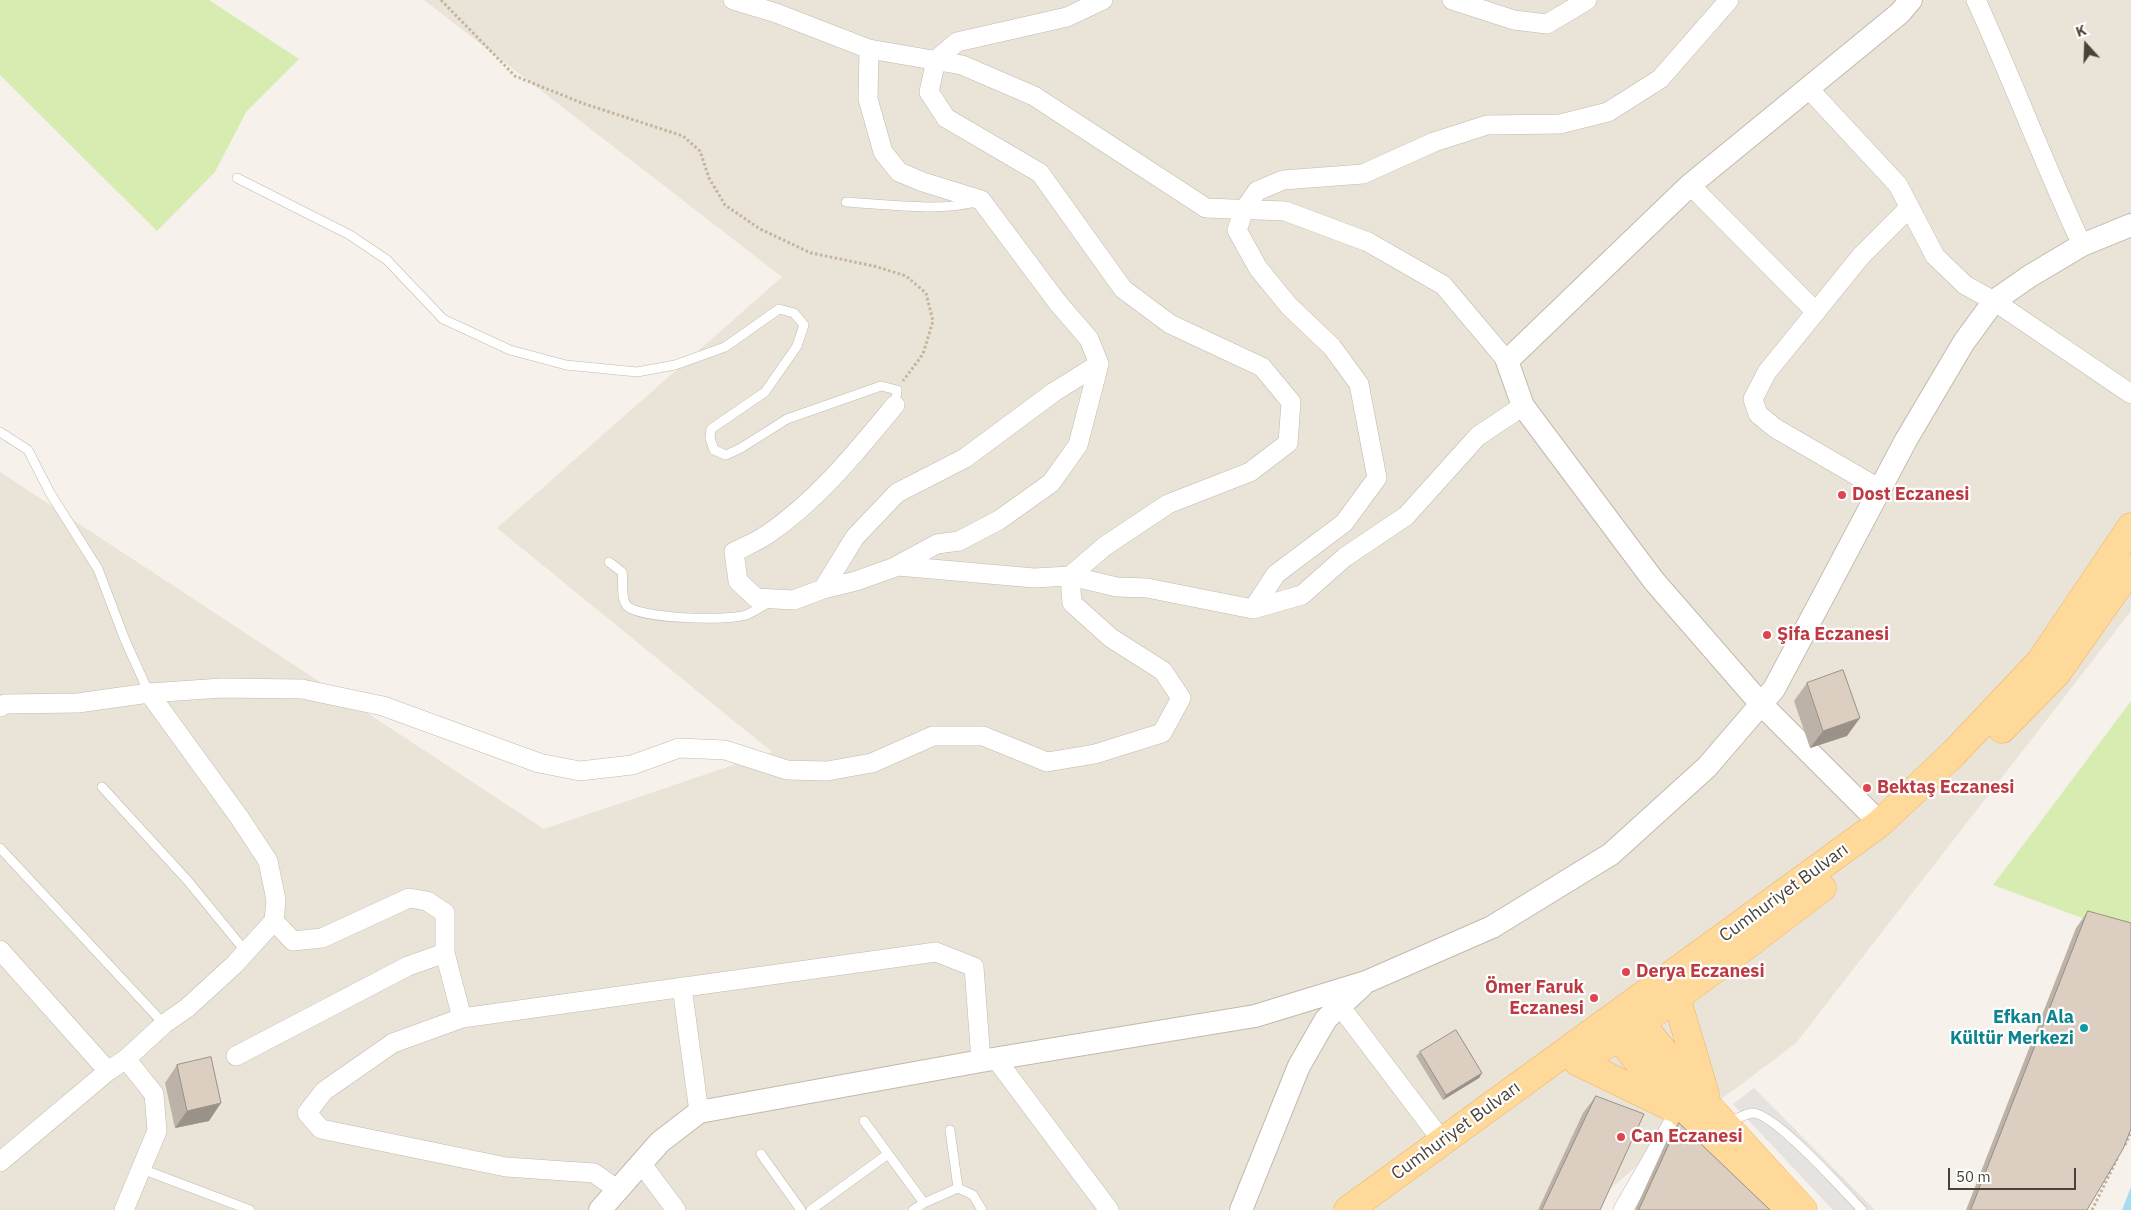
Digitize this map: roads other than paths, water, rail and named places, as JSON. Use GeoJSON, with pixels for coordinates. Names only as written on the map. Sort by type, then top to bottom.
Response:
{"type":"FeatureCollection","features":[{"type":"Feature","properties":{"kind":"main road","name":"Cumhuriyet Bulvarı"},"geometry":{"type":"LineString","coordinates":[[1348,1210],[1443,1142],[1623,1022],[1880,824],[1953,754],[2040,662],[2131,527]]}},
{"type":"Feature","properties":{"kind":"main road","name":"Cumhuriyet Bulvarı"},"geometry":{"type":"LineString","coordinates":[[1381,1210],[1578,1062],[1623,1022],[1676,997],[1871,851],[1966,766],[2056,674],[2131,568]]}},
{"type":"Feature","properties":{"kind":"main road"},"geometry":{"type":"LineString","coordinates":[[1676,997],[1716,1115]]}},
{"type":"Feature","properties":{"kind":"main road"},"geometry":{"type":"LineString","coordinates":[[1623,1022],[1680,1111],[1780,1210]]}},
{"type":"Feature","properties":{"kind":"main road"},"geometry":{"type":"LineString","coordinates":[[1623,1022],[1716,1115],[1803,1210]]}},
{"type":"Feature","properties":{"kind":"main road"},"geometry":{"type":"LineString","coordinates":[[1578,1062],[1680,1111]]}},
{"type":"Feature","properties":{"kind":"street"},"geometry":{"type":"LineString","coordinates":[[733,0],[776,13],[869,49],[962,64],[1034,96],[1206,208],[1285,211],[1368,242],[1443,284],[1507,361],[1523,406],[1654,581],[1761,704],[1880,824]]}},
{"type":"Feature","properties":{"kind":"street"},"geometry":{"type":"LineString","coordinates":[[1070,576],[1105,546],[1168,504],[1250,472],[1288,443],[1291,402],[1262,367],[1170,324],[1123,289],[1040,173],[946,118],[930,92],[936,60],[957,42],[1067,17],[1103,0]]}},
{"type":"Feature","properties":{"kind":"street"},"geometry":{"type":"LineString","coordinates":[[1452,0],[1514,20],[1547,24],[1587,0]]}},
{"type":"Feature","properties":{"kind":"street"},"geometry":{"type":"LineString","coordinates":[[1253,609],[1276,574],[1344,523],[1377,478],[1359,384],[1332,347],[1289,306],[1258,268],[1237,230],[1244,210],[1257,191],[1283,180],[1363,174],[1434,142],[1488,125],[1560,124],[1608,112],[1660,79],[1730,0]]}},
{"type":"Feature","properties":{"kind":"street"},"geometry":{"type":"LineString","coordinates":[[1976,0],[2005,64],[2057,192],[2082,245]]}},
{"type":"Feature","properties":{"kind":"street"},"geometry":{"type":"LineString","coordinates":[[1507,361],[1690,185],[1809,89],[1901,4]]}},
{"type":"Feature","properties":{"kind":"street"},"geometry":{"type":"LineString","coordinates":[[869,49],[868,99],[883,152],[899,172],[923,182],[981,200],[1058,303],[1089,339],[1099,364],[1078,445],[1051,483],[999,520],[959,541],[937,544],[898,566],[794,600],[756,598],[738,581],[734,552],[768,534],[804,506],[849,461],[896,397]]}},
{"type":"Feature","properties":{"kind":"street"},"geometry":{"type":"LineString","coordinates":[[1809,89],[1898,185],[1935,256],[1965,285],[1994,301],[2131,394]]}},
{"type":"Feature","properties":{"kind":"street"},"geometry":{"type":"LineString","coordinates":[[1690,185],[1816,312]]}},
{"type":"Feature","properties":{"kind":"street"},"geometry":{"type":"LineString","coordinates":[[1880,489],[1775,428],[1758,414],[1752,398],[1768,372],[1861,256],[1909,208]]}},
{"type":"Feature","properties":{"kind":"street"},"geometry":{"type":"LineString","coordinates":[[600,1210],[660,1142],[699,1112],[989,1060],[1255,1016],[1333,1000],[1366,982],[1492,926],[1611,854],[1707,767],[1774,689],[1880,489],[1964,342],[1994,301],[2030,276],[2082,245],[2131,225]]}},
{"type":"Feature","properties":{"kind":"street"},"geometry":{"type":"LineString","coordinates":[[823,589],[855,537],[897,493],[965,458],[1054,392],[1099,364]]}},
{"type":"Feature","properties":{"kind":"street"},"geometry":{"type":"LineString","coordinates":[[898,566],[1034,578],[1070,576],[1117,587],[1147,588],[1253,609],[1302,595],[1345,557],[1406,516],[1478,436],[1523,406]]}},
{"type":"Feature","properties":{"kind":"street"},"geometry":{"type":"LineString","coordinates":[[0,707],[5,704],[78,703],[150,693],[222,688],[302,689],[383,706],[539,763],[580,771],[632,765],[679,748],[725,750],[787,770],[827,771],[872,763],[933,736],[983,736],[1047,762],[1095,754],[1162,733],[1181,698],[1163,671],[1111,638],[1072,604],[1070,576]]}},
{"type":"Feature","properties":{"kind":"street"},"geometry":{"type":"LineString","coordinates":[[0,1162],[108,1071],[126,1059],[164,1024],[187,1008],[246,952],[274,921],[276,900],[268,861],[240,817],[150,693]]}},
{"type":"Feature","properties":{"kind":"street"},"geometry":{"type":"LineString","coordinates":[[274,921],[293,941],[322,938],[409,898],[427,901],[445,913],[445,953],[462,1018]]}},
{"type":"Feature","properties":{"kind":"street"},"geometry":{"type":"LineString","coordinates":[[0,950],[108,1071]]}},
{"type":"Feature","properties":{"kind":"street"},"geometry":{"type":"LineString","coordinates":[[618,1190],[594,1173],[506,1167],[321,1129],[307,1113],[324,1091],[393,1043],[462,1018],[936,952],[974,967],[989,1060],[1109,1210]]}},
{"type":"Feature","properties":{"kind":"street"},"geometry":{"type":"LineString","coordinates":[[236,1056],[408,966],[445,953]]}},
{"type":"Feature","properties":{"kind":"street"},"geometry":{"type":"LineString","coordinates":[[682,987],[699,1112]]}},
{"type":"Feature","properties":{"kind":"street"},"geometry":{"type":"LineString","coordinates":[[1333,1000],[1443,1142]]}},
{"type":"Feature","properties":{"kind":"street"},"geometry":{"type":"LineString","coordinates":[[1241,1210],[1300,1066],[1326,1018],[1333,1000]]}},
{"type":"Feature","properties":{"kind":"street"},"geometry":{"type":"LineString","coordinates":[[124,1210],[139,1168],[157,1131],[154,1094],[126,1059]]}},
{"type":"Feature","properties":{"kind":"street"},"geometry":{"type":"LineString","coordinates":[[1623,1210],[1680,1111]]}},
{"type":"Feature","properties":{"kind":"street"},"geometry":{"type":"LineString","coordinates":[[641,1163],[676,1210]]}},
{"type":"Feature","properties":{"kind":"lane"},"geometry":{"type":"LineString","coordinates":[[237,178],[350,235],[388,260],[443,319],[510,350],[566,365],[637,372],[675,365],[725,347],[779,308],[794,313],[804,325],[797,346],[765,392],[711,429],[710,438],[714,450],[726,455],[742,448],[787,419],[881,386],[896,397]]}},
{"type":"Feature","properties":{"kind":"lane"},"geometry":{"type":"LineString","coordinates":[[846,202],[964,206],[981,200]]}},
{"type":"Feature","properties":{"kind":"lane"},"geometry":{"type":"LineString","coordinates":[[0,432],[28,450],[50,493],[98,569],[125,640],[150,693]]}},
{"type":"Feature","properties":{"kind":"lane"},"geometry":{"type":"LineString","coordinates":[[609,562],[622,572],[624,583],[623,599],[628,607],[646,615],[704,618],[746,615],[776,599]]}},
{"type":"Feature","properties":{"kind":"lane"},"geometry":{"type":"LineString","coordinates":[[102,787],[188,881],[246,952]]}},
{"type":"Feature","properties":{"kind":"lane"},"geometry":{"type":"LineString","coordinates":[[0,848],[164,1024]]}},
{"type":"Feature","properties":{"kind":"lane"},"geometry":{"type":"LineString","coordinates":[[1716,1115],[1752,1113],[1767,1117],[1793,1139],[1862,1210]]}},
{"type":"Feature","properties":{"kind":"lane"},"geometry":{"type":"LineString","coordinates":[[864,1122],[924,1203]]}},
{"type":"Feature","properties":{"kind":"lane"},"geometry":{"type":"LineString","coordinates":[[950,1130],[958,1188]]}},
{"type":"Feature","properties":{"kind":"lane"},"geometry":{"type":"LineString","coordinates":[[761,1154],[801,1210]]}},
{"type":"Feature","properties":{"kind":"lane"},"geometry":{"type":"LineString","coordinates":[[811,1210],[888,1154]]}},
{"type":"Feature","properties":{"kind":"lane"},"geometry":{"type":"LineString","coordinates":[[139,1168],[250,1210]]}},
{"type":"Feature","properties":{"kind":"lane"},"geometry":{"type":"LineString","coordinates":[[914,1210],[924,1203],[958,1188],[973,1195],[982,1210]]}},
{"type":"Feature","properties":{"kind":"water"},"geometry":{"type":"Polygon","coordinates":[[[2131,1187],[2131,1210],[2122,1210],[2131,1187]]]}},
{"type":"Feature","properties":{"kind":"place","name":"Dost Eczanesi"},"geometry":{"type":"Point","coordinates":[1842,495]}},
{"type":"Feature","properties":{"kind":"place","name":"Şifa Eczanesi"},"geometry":{"type":"Point","coordinates":[1767,635]}},
{"type":"Feature","properties":{"kind":"place","name":"Bektaş Eczanesi"},"geometry":{"type":"Point","coordinates":[1867,788]}},
{"type":"Feature","properties":{"kind":"place","name":"Derya Eczanesi"},"geometry":{"type":"Point","coordinates":[1626,972]}},
{"type":"Feature","properties":{"kind":"place","name":"Ömer Faruk Eczanesi"},"geometry":{"type":"Point","coordinates":[1594,998]}},
{"type":"Feature","properties":{"kind":"place","name":"Efkan Ala Kültür Merkezi"},"geometry":{"type":"Point","coordinates":[2084,1028]}},
{"type":"Feature","properties":{"kind":"place","name":"Can Eczanesi"},"geometry":{"type":"Point","coordinates":[1621,1137]}}]}
